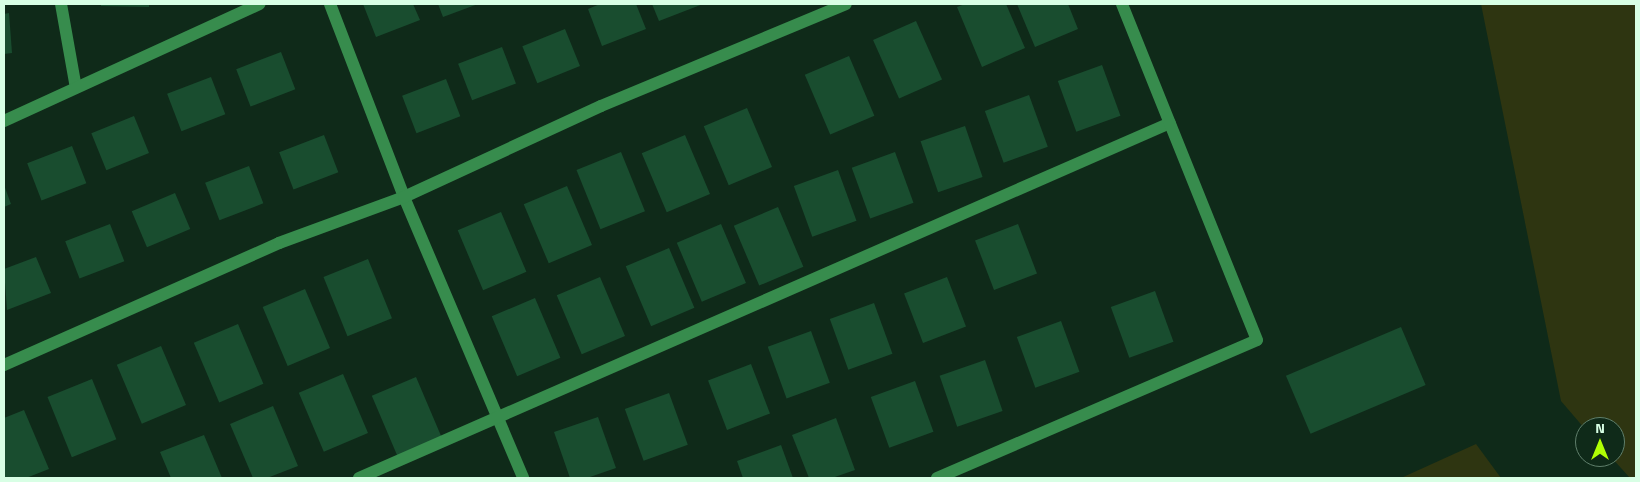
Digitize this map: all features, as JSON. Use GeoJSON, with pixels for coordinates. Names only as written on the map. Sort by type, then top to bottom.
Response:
{"type":"FeatureCollection","features":[{"type":"Feature","properties":{"kind":"street"},"geometry":{"type":"LineString","coordinates":[[61,4],[76,88]]}},
{"type":"Feature","properties":{"kind":"street"},"geometry":{"type":"LineString","coordinates":[[4,121],[259,4]]}},
{"type":"Feature","properties":{"kind":"street"},"geometry":{"type":"LineString","coordinates":[[330,4],[404,197],[523,478]]}},
{"type":"Feature","properties":{"kind":"street"},"geometry":{"type":"LineString","coordinates":[[4,365],[279,243],[404,197],[601,106],[846,4]]}},
{"type":"Feature","properties":{"kind":"street"},"geometry":{"type":"LineString","coordinates":[[937,478],[1257,340],[1122,4]]}},
{"type":"Feature","properties":{"kind":"street"},"geometry":{"type":"LineString","coordinates":[[360,478],[497,416],[1170,123]]}},
{"type":"Feature","properties":{"kind":"green space"},"geometry":{"type":"Polygon","coordinates":[[[1481,4],[1636,4],[1636,478],[1630,478],[1620,467],[1625,467],[1625,417],[1575,417],[1561,401],[1481,4]]]}},
{"type":"Feature","properties":{"kind":"green space"},"geometry":{"type":"Polygon","coordinates":[[[1476,444],[1501,478],[1401,478],[1476,444]]]}},
{"type":"Feature","properties":{"kind":"building"},"geometry":{"type":"Polygon","coordinates":[[[101,4],[149,4],[149,7],[101,6],[101,4]]]}},
{"type":"Feature","properties":{"kind":"building"},"geometry":{"type":"Polygon","coordinates":[[[363,4],[413,4],[420,20],[376,37],[363,4]]]}},
{"type":"Feature","properties":{"kind":"building"},"geometry":{"type":"Polygon","coordinates":[[[438,4],[478,4],[443,17],[438,4]]]}},
{"type":"Feature","properties":{"kind":"building"},"geometry":{"type":"Polygon","coordinates":[[[600,4],[636,4],[646,29],[602,46],[588,9],[600,4]]]}},
{"type":"Feature","properties":{"kind":"building"},"geometry":{"type":"Polygon","coordinates":[[[652,4],[703,4],[659,21],[652,4]]]}},
{"type":"Feature","properties":{"kind":"building"},"geometry":{"type":"Polygon","coordinates":[[[965,4],[1006,4],[1025,48],[982,67],[957,7],[965,4]]]}},
{"type":"Feature","properties":{"kind":"building"},"geometry":{"type":"Polygon","coordinates":[[[1017,4],[1068,4],[1078,29],[1035,47],[1017,4]]]}},
{"type":"Feature","properties":{"kind":"building"},"geometry":{"type":"Polygon","coordinates":[[[9,13],[12,53],[4,54],[4,14],[9,13]]]}},
{"type":"Feature","properties":{"kind":"building"},"geometry":{"type":"Polygon","coordinates":[[[916,21],[942,79],[899,99],[873,40],[916,21]]]}},
{"type":"Feature","properties":{"kind":"building"},"geometry":{"type":"Polygon","coordinates":[[[565,29],[580,66],[537,83],[522,46],[565,29]]]}},
{"type":"Feature","properties":{"kind":"building"},"geometry":{"type":"Polygon","coordinates":[[[502,47],[516,83],[472,100],[458,64],[502,47]]]}},
{"type":"Feature","properties":{"kind":"building"},"geometry":{"type":"Polygon","coordinates":[[[281,52],[295,89],[251,107],[236,69],[281,52]]]}},
{"type":"Feature","properties":{"kind":"building"},"geometry":{"type":"Polygon","coordinates":[[[849,56],[874,116],[830,135],[805,75],[849,56]]]}},
{"type":"Feature","properties":{"kind":"building"},"geometry":{"type":"Polygon","coordinates":[[[1102,65],[1120,116],[1076,132],[1058,81],[1102,65]]]}},
{"type":"Feature","properties":{"kind":"building"},"geometry":{"type":"Polygon","coordinates":[[[211,77],[225,114],[181,131],[167,94],[211,77]]]}},
{"type":"Feature","properties":{"kind":"building"},"geometry":{"type":"Polygon","coordinates":[[[446,79],[460,116],[416,133],[402,96],[446,79]]]}},
{"type":"Feature","properties":{"kind":"building"},"geometry":{"type":"Polygon","coordinates":[[[1029,95],[1048,147],[1004,163],[985,111],[1029,95]]]}},
{"type":"Feature","properties":{"kind":"building"},"geometry":{"type":"Polygon","coordinates":[[[747,108],[772,167],[729,185],[704,126],[747,108]]]}},
{"type":"Feature","properties":{"kind":"building"},"geometry":{"type":"Polygon","coordinates":[[[134,116],[149,153],[106,170],[91,133],[134,116]]]}},
{"type":"Feature","properties":{"kind":"building"},"geometry":{"type":"Polygon","coordinates":[[[965,126],[983,177],[938,192],[921,141],[965,126]]]}},
{"type":"Feature","properties":{"kind":"building"},"geometry":{"type":"Polygon","coordinates":[[[324,135],[338,172],[294,190],[279,152],[324,135]]]}},
{"type":"Feature","properties":{"kind":"building"},"geometry":{"type":"Polygon","coordinates":[[[685,135],[710,194],[667,212],[642,153],[685,135]]]}},
{"type":"Feature","properties":{"kind":"building"},"geometry":{"type":"Polygon","coordinates":[[[72,146],[86,183],[42,201],[27,163],[72,146]]]}},
{"type":"Feature","properties":{"kind":"building"},"geometry":{"type":"Polygon","coordinates":[[[621,152],[645,211],[600,229],[576,170],[621,152]]]}},
{"type":"Feature","properties":{"kind":"building"},"geometry":{"type":"Polygon","coordinates":[[[895,152],[913,203],[870,218],[852,168],[895,152]]]}},
{"type":"Feature","properties":{"kind":"building"},"geometry":{"type":"Polygon","coordinates":[[[249,166],[263,203],[219,220],[205,183],[249,166]]]}},
{"type":"Feature","properties":{"kind":"building"},"geometry":{"type":"Polygon","coordinates":[[[838,170],[856,221],[812,237],[794,186],[838,170]]]}},
{"type":"Feature","properties":{"kind":"building"},"geometry":{"type":"Polygon","coordinates":[[[4,185],[11,204],[4,207],[4,185]]]}},
{"type":"Feature","properties":{"kind":"building"},"geometry":{"type":"Polygon","coordinates":[[[567,186],[592,245],[549,263],[524,204],[567,186]]]}},
{"type":"Feature","properties":{"kind":"building"},"geometry":{"type":"Polygon","coordinates":[[[175,193],[190,229],[147,247],[132,211],[175,193]]]}},
{"type":"Feature","properties":{"kind":"building"},"geometry":{"type":"Polygon","coordinates":[[[778,207],[803,267],[759,286],[734,226],[778,207]]]}},
{"type":"Feature","properties":{"kind":"building"},"geometry":{"type":"Polygon","coordinates":[[[501,212],[526,272],[483,290],[458,230],[501,212]]]}},
{"type":"Feature","properties":{"kind":"building"},"geometry":{"type":"Polygon","coordinates":[[[110,224],[124,261],[80,279],[65,241],[110,224]]]}},
{"type":"Feature","properties":{"kind":"building"},"geometry":{"type":"Polygon","coordinates":[[[721,224],[746,283],[702,302],[677,243],[721,224]]]}},
{"type":"Feature","properties":{"kind":"building"},"geometry":{"type":"Polygon","coordinates":[[[1018,224],[1037,273],[994,290],[975,240],[1018,224]]]}},
{"type":"Feature","properties":{"kind":"building"},"geometry":{"type":"Polygon","coordinates":[[[669,248],[694,308],[651,326],[626,266],[669,248]]]}},
{"type":"Feature","properties":{"kind":"building"},"geometry":{"type":"Polygon","coordinates":[[[36,257],[51,293],[7,310],[4,269],[36,257]]]}},
{"type":"Feature","properties":{"kind":"building"},"geometry":{"type":"Polygon","coordinates":[[[368,259],[392,318],[347,336],[323,277],[368,259]]]}},
{"type":"Feature","properties":{"kind":"building"},"geometry":{"type":"Polygon","coordinates":[[[600,277],[625,336],[582,354],[557,295],[600,277]]]}},
{"type":"Feature","properties":{"kind":"building"},"geometry":{"type":"Polygon","coordinates":[[[947,277],[966,326],[923,343],[904,293],[947,277]]]}},
{"type":"Feature","properties":{"kind":"building"},"geometry":{"type":"Polygon","coordinates":[[[305,289],[330,348],[288,366],[263,307],[305,289]]]}},
{"type":"Feature","properties":{"kind":"building"},"geometry":{"type":"Polygon","coordinates":[[[1155,291],[1173,342],[1129,358],[1111,307],[1155,291]]]}},
{"type":"Feature","properties":{"kind":"building"},"geometry":{"type":"Polygon","coordinates":[[[535,298],[560,358],[517,376],[492,316],[535,298]]]}},
{"type":"Feature","properties":{"kind":"building"},"geometry":{"type":"Polygon","coordinates":[[[874,303],[892,354],[848,370],[830,319],[874,303]]]}},
{"type":"Feature","properties":{"kind":"building"},"geometry":{"type":"Polygon","coordinates":[[[1061,321],[1079,372],[1035,388],[1017,337],[1061,321]]]}},
{"type":"Feature","properties":{"kind":"building"},"geometry":{"type":"Polygon","coordinates":[[[238,324],[263,384],[219,403],[194,343],[238,324]]]}},
{"type":"Feature","properties":{"kind":"building"},"geometry":{"type":"Polygon","coordinates":[[[1401,327],[1426,385],[1311,434],[1286,376],[1401,327]]]}},
{"type":"Feature","properties":{"kind":"building"},"geometry":{"type":"Polygon","coordinates":[[[811,331],[830,383],[787,398],[768,347],[811,331]]]}},
{"type":"Feature","properties":{"kind":"building"},"geometry":{"type":"Polygon","coordinates":[[[161,346],[186,405],[142,424],[117,365],[161,346]]]}},
{"type":"Feature","properties":{"kind":"building"},"geometry":{"type":"Polygon","coordinates":[[[985,360],[1003,411],[957,427],[940,376],[985,360]]]}},
{"type":"Feature","properties":{"kind":"building"},"geometry":{"type":"Polygon","coordinates":[[[751,364],[770,413],[727,430],[708,380],[751,364]]]}},
{"type":"Feature","properties":{"kind":"building"},"geometry":{"type":"Polygon","coordinates":[[[343,374],[368,433],[324,452],[299,393],[343,374]]]}},
{"type":"Feature","properties":{"kind":"building"},"geometry":{"type":"Polygon","coordinates":[[[416,377],[441,437],[397,456],[372,396],[416,377]]]}},
{"type":"Feature","properties":{"kind":"building"},"geometry":{"type":"Polygon","coordinates":[[[92,379],[116,439],[72,457],[47,397],[92,379]]]}},
{"type":"Feature","properties":{"kind":"building"},"geometry":{"type":"Polygon","coordinates":[[[915,381],[933,432],[889,448],[871,397],[915,381]]]}},
{"type":"Feature","properties":{"kind":"building"},"geometry":{"type":"Polygon","coordinates":[[[669,393],[688,445],[644,461],[625,409],[669,393]]]}},
{"type":"Feature","properties":{"kind":"building"},"geometry":{"type":"Polygon","coordinates":[[[273,406],[298,466],[267,478],[253,478],[230,424],[273,406]]]}},
{"type":"Feature","properties":{"kind":"building"},"geometry":{"type":"Polygon","coordinates":[[[24,410],[49,469],[26,478],[4,478],[4,418],[24,410]]]}},
{"type":"Feature","properties":{"kind":"building"},"geometry":{"type":"Polygon","coordinates":[[[598,417],[616,468],[587,478],[570,478],[554,432],[598,417]]]}},
{"type":"Feature","properties":{"kind":"building"},"geometry":{"type":"Polygon","coordinates":[[[836,418],[855,470],[832,478],[809,478],[792,435],[836,418]]]}},
{"type":"Feature","properties":{"kind":"building"},"geometry":{"type":"Polygon","coordinates":[[[204,435],[222,478],[171,478],[160,452],[204,435]]]}},
{"type":"Feature","properties":{"kind":"building"},"geometry":{"type":"Polygon","coordinates":[[[781,445],[793,478],[743,478],[737,461],[781,445]]]}}]}
